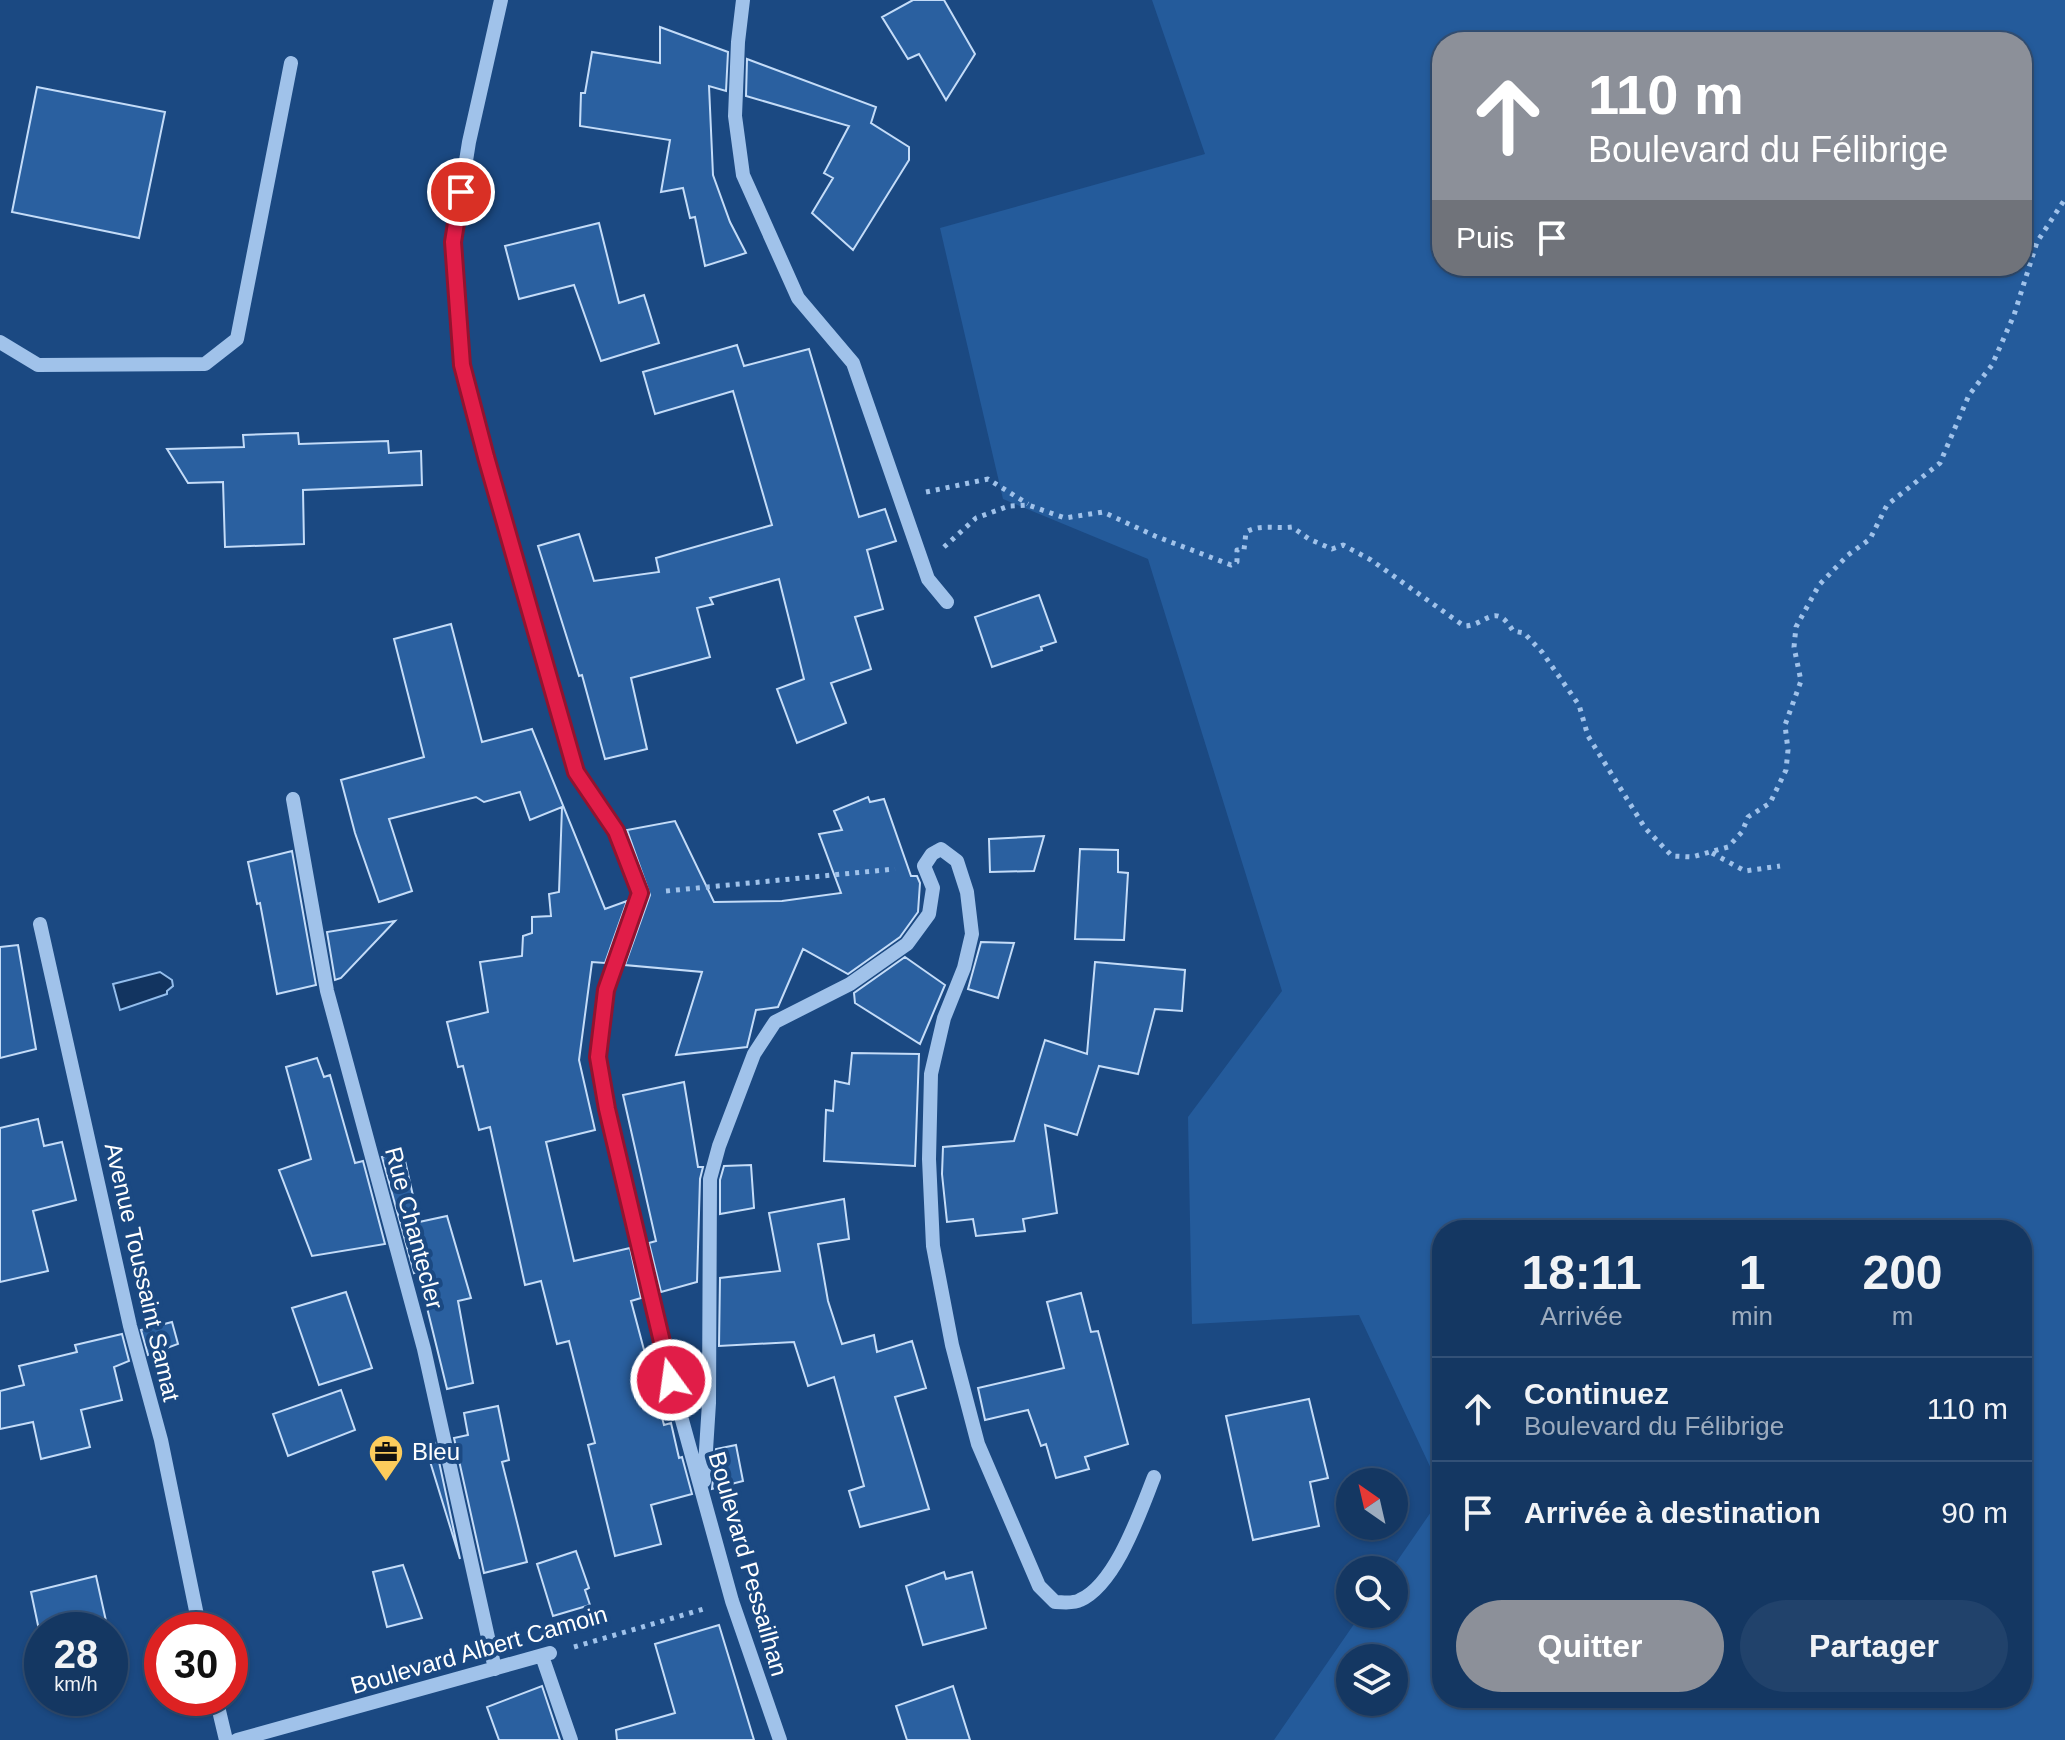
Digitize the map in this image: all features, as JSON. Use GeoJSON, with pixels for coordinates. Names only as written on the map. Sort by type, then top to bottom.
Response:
{"type":"FeatureCollection","features":[{"type":"Feature","properties":{"kind":"street"},"geometry":{"type":"LineString","coordinates":[[501,0],[469,142],[453,242],[462,365],[514,561],[576,772],[616,831],[640,893]]}},
{"type":"Feature","properties":{"kind":"street"},"geometry":{"type":"LineString","coordinates":[[743,0],[735,116],[743,175],[798,298],[853,363],[928,579],[947,602]]}},
{"type":"Feature","properties":{"kind":"street"},"geometry":{"type":"LineString","coordinates":[[0,342],[38,365],[205,364],[237,339],[291,63]]}},
{"type":"Feature","properties":{"kind":"street","name":"Rue Chantecler"},"geometry":{"type":"LineString","coordinates":[[293,799],[327,991],[424,1349],[495,1669]]}},
{"type":"Feature","properties":{"kind":"street"},"geometry":{"type":"LineString","coordinates":[[703,1493],[709,1403],[710,1179],[719,1146],[754,1054],[775,1022],[850,984],[907,944],[929,914],[933,888],[924,866],[932,854],[941,849],[957,861],[967,892],[972,934],[964,968],[944,1018],[931,1074],[929,1159],[933,1246],[952,1345],[978,1444],[1039,1586],[1055,1602],[1078,1602],[1099,1587],[1118,1558],[1154,1477]]}},
{"type":"Feature","properties":{"kind":"street","name":"Boulevard Pessailhan"},"geometry":{"type":"LineString","coordinates":[[640,893],[606,990],[598,1057],[607,1109],[671,1380],[732,1601],[780,1740]]}},
{"type":"Feature","properties":{"kind":"street","name":"Avenue Toussaint Samat"},"geometry":{"type":"LineString","coordinates":[[40,924],[130,1326],[161,1440],[196,1612]]}},
{"type":"Feature","properties":{"kind":"street"},"geometry":{"type":"LineString","coordinates":[[546,1655],[571,1740]]}},
{"type":"Feature","properties":{"kind":"street","name":"Boulevard Albert Camoin"},"geometry":{"type":"LineString","coordinates":[[237,1740],[546,1655]]}},
{"type":"Feature","properties":{"kind":"street"},"geometry":{"type":"LineString","coordinates":[[220,1716],[226,1740]]}},
{"type":"Feature","properties":{"kind":"path"},"geometry":{"type":"LineString","coordinates":[[2032,258],[2037,242],[2065,199]]}},
{"type":"Feature","properties":{"kind":"path"},"geometry":{"type":"LineString","coordinates":[[890,465],[927,493],[988,479],[1028,505],[1065,518],[1103,512],[1231,565],[1237,562],[1237,550],[1244,550],[1246,532],[1256,526],[1276,529],[1292,527],[1332,549],[1343,545],[1371,560],[1464,626],[1471,626],[1487,616],[1499,616],[1507,621],[1513,631],[1524,633],[1542,652],[1579,705],[1588,736],[1645,828],[1672,856],[1692,857],[1728,847],[1742,832],[1748,817],[1770,803],[1786,770],[1788,750],[1785,725],[1801,681],[1794,647],[1796,627],[1819,585],[1848,555],[1870,539],[1887,505],[1940,463],[1969,395],[1992,365],[2014,315],[2026,276]]}},
{"type":"Feature","properties":{"kind":"path"},"geometry":{"type":"LineString","coordinates":[[922,562],[976,518],[1009,506],[1028,505]]}},
{"type":"Feature","properties":{"kind":"path"},"geometry":{"type":"LineString","coordinates":[[1711,852],[1745,871],[1780,866]]}},
{"type":"Feature","properties":{"kind":"path"},"geometry":{"type":"LineString","coordinates":[[640,893],[924,866]]}},
{"type":"Feature","properties":{"kind":"path","name":"Boulevard Albert Camoin"},"geometry":{"type":"LineString","coordinates":[[546,1655],[732,1601]]}},
{"type":"Feature","properties":{"kind":"shaded area"},"geometry":{"type":"Polygon","coordinates":[[[1152,0],[2065,0],[2065,1740],[1274,1740],[1336,1650],[1336,1716],[1408,1716],[1408,1644],[1340,1644],[1351,1628],[1408,1628],[1408,1556],[1401,1556],[1432,1511],[1432,1708],[2032,1708],[2032,1220],[1432,1220],[1432,1471],[1359,1315],[1192,1324],[1188,1117],[1282,991],[1148,559],[1003,499],[940,228],[1205,154],[1152,0]]]}},
{"type":"Feature","properties":{"kind":"shaded area"},"geometry":{"type":"Polygon","coordinates":[[[160,972],[172,980],[173,986],[167,994],[120,1010],[113,984],[160,972]]]}},
{"type":"Feature","properties":{"kind":"building"},"geometry":{"type":"Polygon","coordinates":[[[913,0],[944,0],[975,54],[946,100],[919,54],[908,59],[882,17],[913,0]]]}},
{"type":"Feature","properties":{"kind":"building"},"geometry":{"type":"Polygon","coordinates":[[[660,27],[728,52],[726,91],[709,86],[713,175],[730,222],[746,253],[705,266],[695,217],[690,218],[683,188],[661,192],[670,140],[580,126],[581,93],[585,93],[592,52],[660,63],[660,27]]]}},
{"type":"Feature","properties":{"kind":"building"},"geometry":{"type":"Polygon","coordinates":[[[747,59],[876,107],[871,123],[909,147],[909,160],[853,250],[812,213],[833,178],[824,173],[849,126],[746,96],[747,59]]]}},
{"type":"Feature","properties":{"kind":"building"},"geometry":{"type":"Polygon","coordinates":[[[37,87],[165,112],[139,238],[12,212],[37,87]]]}},
{"type":"Feature","properties":{"kind":"building"},"geometry":{"type":"Polygon","coordinates":[[[599,223],[619,303],[644,295],[659,343],[601,361],[574,285],[519,299],[505,246],[599,223]]]}},
{"type":"Feature","properties":{"kind":"building"},"geometry":{"type":"Polygon","coordinates":[[[737,345],[744,366],[809,349],[859,517],[885,509],[896,541],[867,550],[883,609],[855,617],[871,669],[831,683],[846,723],[797,743],[777,689],[804,679],[779,579],[710,598],[713,604],[697,608],[710,657],[631,678],[647,749],[605,759],[582,675],[579,676],[538,546],[579,534],[594,581],[659,572],[656,558],[772,525],[733,391],[655,414],[643,372],[737,345]]]}},
{"type":"Feature","properties":{"kind":"building"},"geometry":{"type":"Polygon","coordinates":[[[298,433],[299,444],[388,441],[389,453],[421,451],[422,485],[303,490],[304,544],[225,547],[223,482],[188,483],[167,449],[244,447],[243,435],[298,433]]]}},
{"type":"Feature","properties":{"kind":"building"},"geometry":{"type":"Polygon","coordinates":[[[1039,595],[1056,642],[992,667],[975,617],[1039,595]]]}},
{"type":"Feature","properties":{"kind":"building"},"geometry":{"type":"Polygon","coordinates":[[[451,624],[482,742],[532,729],[605,909],[627,901],[605,963],[592,962],[579,1060],[595,1130],[546,1142],[574,1261],[630,1248],[641,1298],[631,1301],[664,1425],[671,1423],[692,1494],[651,1505],[661,1544],[615,1556],[588,1445],[595,1443],[569,1341],[557,1344],[541,1281],[525,1285],[490,1127],[479,1130],[463,1066],[458,1067],[447,1022],[488,1012],[480,962],[522,956],[523,936],[532,933],[532,917],[551,916],[549,894],[559,892],[562,807],[530,820],[520,792],[484,802],[476,797],[389,819],[412,891],[379,902],[341,780],[424,757],[394,639],[451,624]]]}},
{"type":"Feature","properties":{"kind":"building"},"geometry":{"type":"Polygon","coordinates":[[[868,797],[870,802],[884,799],[911,876],[917,876],[920,883],[918,912],[900,937],[848,974],[803,949],[778,1007],[756,1010],[747,1047],[676,1055],[702,972],[625,965],[650,895],[627,830],[675,821],[714,902],[782,901],[841,893],[819,834],[842,830],[834,811],[868,797]]]}},
{"type":"Feature","properties":{"kind":"building"},"geometry":{"type":"Polygon","coordinates":[[[1044,836],[1034,871],[990,872],[989,839],[1044,836]]]}},
{"type":"Feature","properties":{"kind":"building"},"geometry":{"type":"Polygon","coordinates":[[[1080,849],[1118,850],[1118,872],[1128,873],[1124,940],[1075,939],[1080,849]]]}},
{"type":"Feature","properties":{"kind":"building"},"geometry":{"type":"Polygon","coordinates":[[[292,851],[316,985],[277,994],[260,903],[257,904],[248,862],[292,851]]]}},
{"type":"Feature","properties":{"kind":"building"},"geometry":{"type":"Polygon","coordinates":[[[395,921],[341,978],[335,980],[327,932],[395,921]]]}},
{"type":"Feature","properties":{"kind":"building"},"geometry":{"type":"Polygon","coordinates":[[[981,942],[1014,943],[998,998],[968,989],[981,942]]]}},
{"type":"Feature","properties":{"kind":"building"},"geometry":{"type":"Polygon","coordinates":[[[18,945],[36,1049],[0,1058],[0,947],[18,945]]]}},
{"type":"Feature","properties":{"kind":"building"},"geometry":{"type":"Polygon","coordinates":[[[905,957],[945,985],[920,1044],[855,1003],[854,993],[905,957]]]}},
{"type":"Feature","properties":{"kind":"building"},"geometry":{"type":"Polygon","coordinates":[[[1095,962],[1185,970],[1182,1011],[1155,1009],[1138,1074],[1099,1066],[1077,1135],[1045,1125],[1057,1213],[1023,1219],[1025,1231],[976,1236],[973,1219],[947,1222],[942,1174],[943,1147],[1014,1141],[1045,1040],[1087,1054],[1095,962]]]}},
{"type":"Feature","properties":{"kind":"building"},"geometry":{"type":"Polygon","coordinates":[[[852,1053],[919,1054],[915,1166],[824,1161],[826,1110],[833,1111],[835,1081],[849,1084],[852,1053]]]}},
{"type":"Feature","properties":{"kind":"building"},"geometry":{"type":"Polygon","coordinates":[[[317,1058],[324,1077],[330,1075],[355,1163],[363,1161],[385,1244],[312,1256],[279,1170],[311,1159],[286,1067],[317,1058]]]}},
{"type":"Feature","properties":{"kind":"building"},"geometry":{"type":"Polygon","coordinates":[[[684,1082],[698,1167],[703,1167],[697,1282],[661,1292],[649,1243],[656,1241],[623,1095],[684,1082]]]}},
{"type":"Feature","properties":{"kind":"building"},"geometry":{"type":"Polygon","coordinates":[[[38,1119],[44,1146],[62,1142],[76,1200],[33,1211],[48,1271],[0,1282],[0,1128],[38,1119]]]}},
{"type":"Feature","properties":{"kind":"building"},"geometry":{"type":"Polygon","coordinates":[[[403,1152],[419,1222],[447,1216],[471,1298],[458,1301],[473,1383],[447,1389],[418,1271],[414,1273],[382,1157],[403,1152]]]}},
{"type":"Feature","properties":{"kind":"building"},"geometry":{"type":"Polygon","coordinates":[[[751,1165],[754,1208],[720,1214],[720,1180],[724,1166],[751,1165]]]}},
{"type":"Feature","properties":{"kind":"building"},"geometry":{"type":"Polygon","coordinates":[[[844,1199],[849,1239],[818,1244],[828,1301],[842,1344],[874,1335],[877,1352],[912,1341],[926,1388],[895,1397],[929,1509],[860,1527],[849,1491],[864,1486],[834,1377],[808,1386],[794,1342],[719,1346],[720,1278],[780,1271],[769,1213],[844,1199]]]}},
{"type":"Feature","properties":{"kind":"building"},"geometry":{"type":"Polygon","coordinates":[[[346,1292],[372,1368],[319,1385],[292,1308],[346,1292]]]}},
{"type":"Feature","properties":{"kind":"building"},"geometry":{"type":"Polygon","coordinates":[[[1081,1293],[1091,1332],[1098,1331],[1128,1444],[1085,1457],[1089,1469],[1056,1478],[1046,1444],[1041,1446],[1028,1410],[985,1420],[978,1388],[1064,1368],[1047,1302],[1081,1293]]]}},
{"type":"Feature","properties":{"kind":"building"},"geometry":{"type":"Polygon","coordinates":[[[172,1322],[178,1344],[148,1355],[141,1330],[172,1322]]]}},
{"type":"Feature","properties":{"kind":"building"},"geometry":{"type":"Polygon","coordinates":[[[122,1334],[129,1361],[114,1367],[122,1400],[81,1410],[90,1447],[41,1459],[33,1422],[0,1429],[0,1391],[24,1385],[19,1366],[77,1352],[75,1345],[122,1334]]]}},
{"type":"Feature","properties":{"kind":"building"},"geometry":{"type":"Polygon","coordinates":[[[341,1390],[355,1430],[288,1456],[273,1414],[341,1390]]]}},
{"type":"Feature","properties":{"kind":"building"},"geometry":{"type":"Polygon","coordinates":[[[1309,1399],[1328,1478],[1310,1482],[1319,1526],[1253,1540],[1226,1416],[1309,1399]]]}},
{"type":"Feature","properties":{"kind":"building"},"geometry":{"type":"Polygon","coordinates":[[[498,1406],[509,1460],[502,1462],[527,1562],[484,1573],[454,1438],[468,1435],[464,1413],[498,1406]]]}},
{"type":"Feature","properties":{"kind":"building"},"geometry":{"type":"Polygon","coordinates":[[[435,1443],[460,1559],[425,1445],[435,1443]]]}},
{"type":"Feature","properties":{"kind":"building"},"geometry":{"type":"Polygon","coordinates":[[[736,1445],[743,1481],[712,1489],[716,1449],[736,1445]]]}},
{"type":"Feature","properties":{"kind":"building"},"geometry":{"type":"Polygon","coordinates":[[[576,1551],[589,1588],[585,1590],[590,1605],[553,1616],[537,1564],[576,1551]]]}},
{"type":"Feature","properties":{"kind":"building"},"geometry":{"type":"Polygon","coordinates":[[[403,1565],[422,1618],[387,1627],[373,1572],[403,1565]]]}},
{"type":"Feature","properties":{"kind":"building"},"geometry":{"type":"Polygon","coordinates":[[[944,1572],[946,1579],[972,1572],[986,1628],[923,1645],[906,1586],[944,1572]]]}},
{"type":"Feature","properties":{"kind":"building"},"geometry":{"type":"Polygon","coordinates":[[[96,1576],[104,1612],[35,1612],[31,1592],[96,1576]]]}},
{"type":"Feature","properties":{"kind":"building"},"geometry":{"type":"Polygon","coordinates":[[[719,1625],[754,1740],[617,1740],[616,1730],[675,1713],[655,1644],[719,1625]]]}},
{"type":"Feature","properties":{"kind":"building"},"geometry":{"type":"Polygon","coordinates":[[[542,1686],[560,1740],[499,1740],[487,1707],[542,1686]]]}},
{"type":"Feature","properties":{"kind":"building"},"geometry":{"type":"Polygon","coordinates":[[[953,1686],[970,1740],[907,1740],[896,1706],[953,1686]]]}},
{"type":"Feature","properties":{"kind":"place","name":"Bleu"},"geometry":{"type":"Point","coordinates":[386,1483]}},
{"type":"Feature","properties":{"kind":"route"},"geometry":{"type":"LineString","coordinates":[[461,192],[453,242],[462,365],[514,561],[576,772],[616,831],[640,893],[606,990],[598,1057],[607,1109],[671,1380]]}}]}
